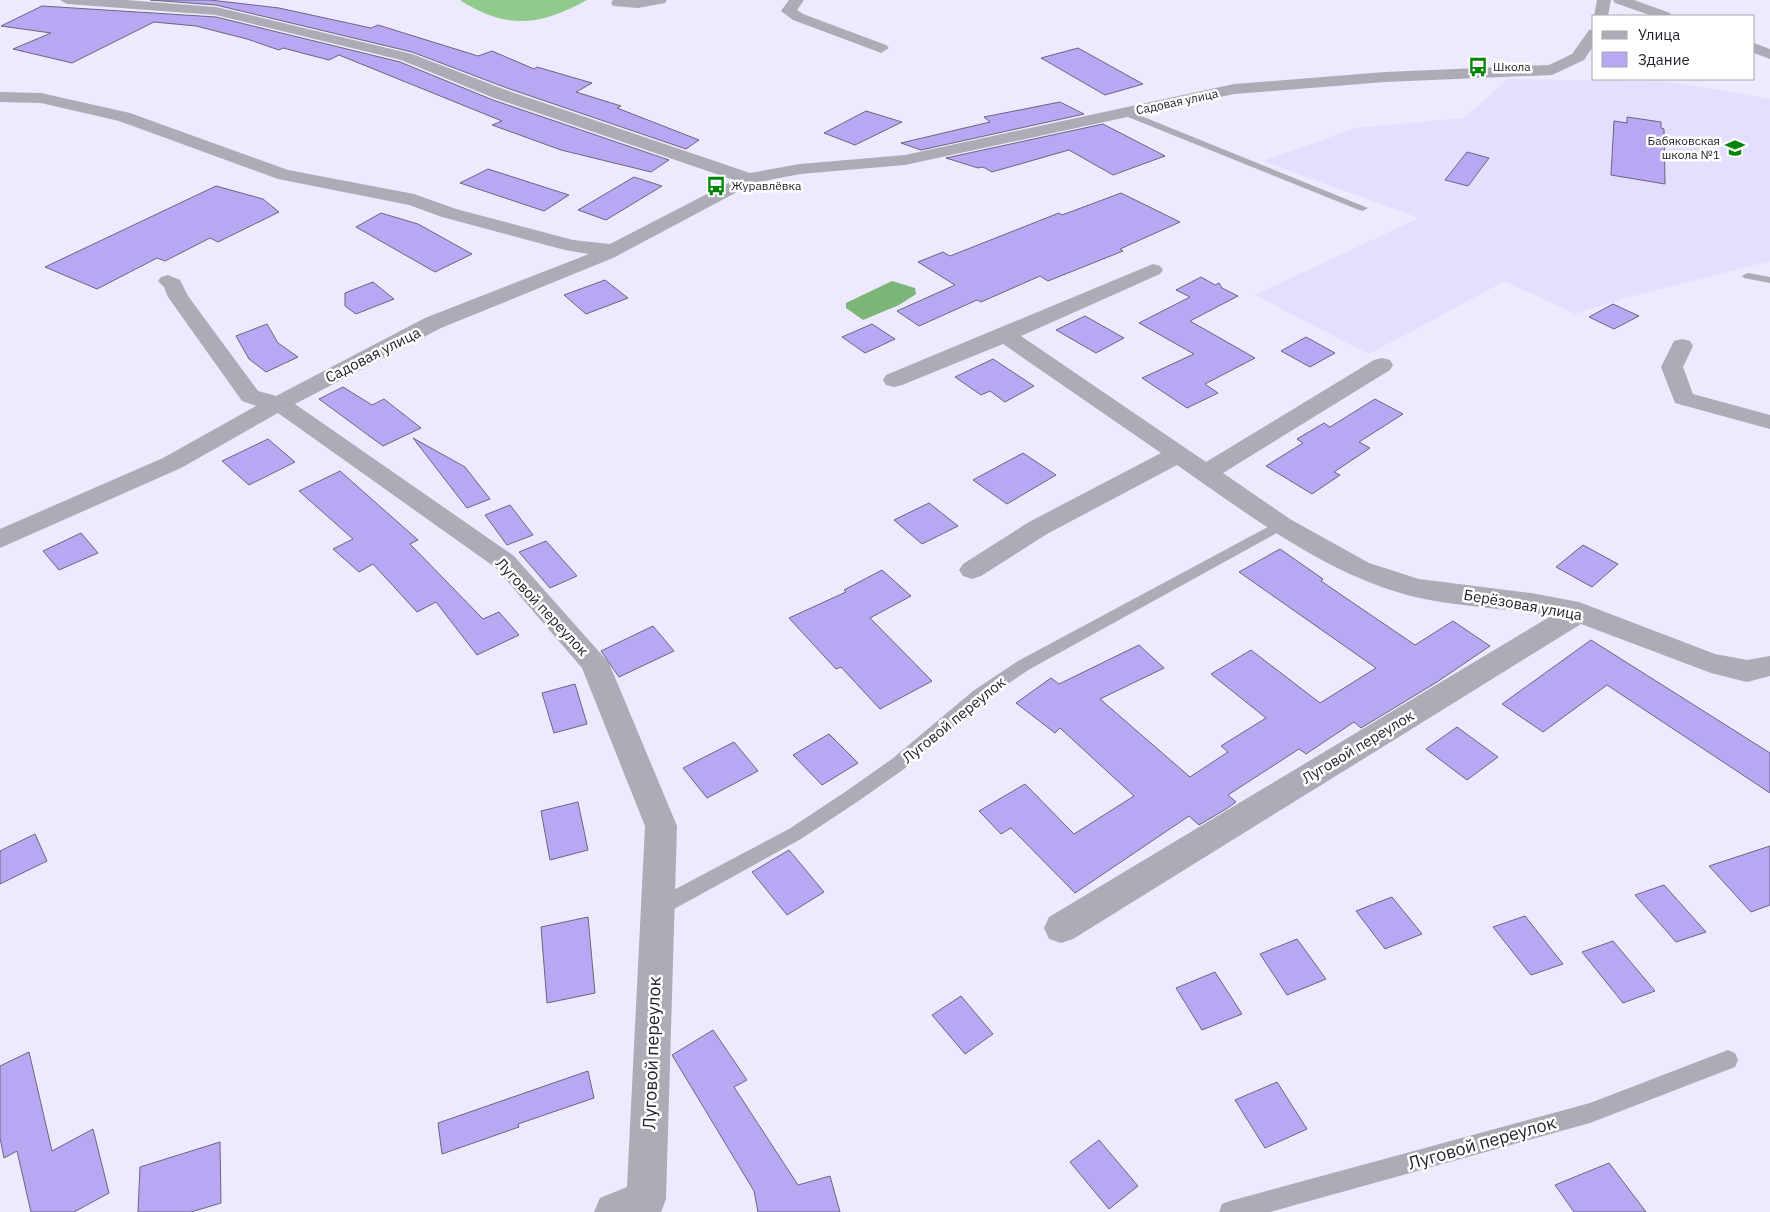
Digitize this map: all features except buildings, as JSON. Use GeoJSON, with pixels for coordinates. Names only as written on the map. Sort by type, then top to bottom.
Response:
{"type":"FeatureCollection","features":[{"type":"Feature","properties":{"kind":"street","name":"Садовая улица"},"geometry":{"type":"LineString","coordinates":[[67,0],[216,11],[406,57],[500,94],[750,178]]}},
{"type":"Feature","properties":{"kind":"street"},"geometry":{"type":"LineString","coordinates":[[618,4],[638,4],[660,0]]}},
{"type":"Feature","properties":{"kind":"street"},"geometry":{"type":"LineString","coordinates":[[797,0],[788,11],[798,17],[881,48]]}},
{"type":"Feature","properties":{"kind":"street"},"geometry":{"type":"LineString","coordinates":[[1600,15],[1604,0]]}},
{"type":"Feature","properties":{"kind":"street"},"geometry":{"type":"LineString","coordinates":[[1620,0],[1662,15]]}},
{"type":"Feature","properties":{"kind":"street","name":"Садовая улица"},"geometry":{"type":"LineString","coordinates":[[0,539],[172,463],[279,403],[434,324],[613,251],[750,178],[800,169],[905,160],[1234,89],[1385,77],[1552,70],[1578,58],[1592,36]]}},
{"type":"Feature","properties":{"kind":"street"},"geometry":{"type":"LineString","coordinates":[[1755,48],[1770,54]]}},
{"type":"Feature","properties":{"kind":"street"},"geometry":{"type":"LineString","coordinates":[[1552,70],[1586,70]]}},
{"type":"Feature","properties":{"kind":"street"},"geometry":{"type":"LineString","coordinates":[[0,97],[41,98],[116,115],[284,175],[414,200],[449,214],[572,246],[613,251]]}},
{"type":"Feature","properties":{"kind":"street"},"geometry":{"type":"LineString","coordinates":[[894,380],[1005,335],[1153,270]]}},
{"type":"Feature","properties":{"kind":"street"},"geometry":{"type":"LineString","coordinates":[[168,281],[173,284],[178,297],[250,396],[263,402],[279,403]]}},
{"type":"Feature","properties":{"kind":"street"},"geometry":{"type":"LineString","coordinates":[[1005,335],[1281,525]]}},
{"type":"Feature","properties":{"kind":"street"},"geometry":{"type":"LineString","coordinates":[[1682,346],[1672,367],[1683,398],[1770,422]]}},
{"type":"Feature","properties":{"kind":"street"},"geometry":{"type":"LineString","coordinates":[[1206,473],[1382,365]]}},
{"type":"Feature","properties":{"kind":"street","name":"Луговой переулок"},"geometry":{"type":"LineString","coordinates":[[279,403],[505,562],[595,663],[661,826],[658,908],[638,1208]]}},
{"type":"Feature","properties":{"kind":"street"},"geometry":{"type":"LineString","coordinates":[[972,570],[1038,528],[1178,454]]}},
{"type":"Feature","properties":{"kind":"street","name":"Берёзовая улица"},"geometry":{"type":"LineString","coordinates":[[1281,525],[1360,569],[1417,588],[1531,603],[1579,612],[1712,662],[1746,671],[1770,666]]}},
{"type":"Feature","properties":{"kind":"street","name":"Луговой переулок"},"geometry":{"type":"LineString","coordinates":[[1061,928],[1579,612]]}},
{"type":"Feature","properties":{"kind":"lane"},"geometry":{"type":"LineString","coordinates":[[1126,113],[1363,208]]}},
{"type":"Feature","properties":{"kind":"lane"},"geometry":{"type":"LineString","coordinates":[[1748,276],[1770,280]]}},
{"type":"Feature","properties":{"kind":"lane","name":"Луговой переулок"},"geometry":{"type":"LineString","coordinates":[[658,908],[795,834],[851,797],[898,764],[979,695],[1024,665],[1281,525]]}},
{"type":"Feature","properties":{"kind":"lane","name":"Луговой переулок"},"geometry":{"type":"LineString","coordinates":[[1230,1212],[1590,1113],[1728,1060]]}},
{"type":"Feature","properties":{"kind":"shaded area"},"geometry":{"type":"Polygon","coordinates":[[[460,0],[587,0],[554,15],[523,21],[493,16],[477,10],[460,0]]]}},
{"type":"Feature","properties":{"kind":"shaded area"},"geometry":{"type":"Polygon","coordinates":[[[1508,79],[1671,82],[1770,99],[1770,261],[1622,299],[1575,314],[1505,281],[1369,354],[1255,295],[1419,218],[1263,161],[1356,128],[1464,118],[1508,79]]]}},
{"type":"Feature","properties":{"kind":"shaded area"},"geometry":{"type":"Polygon","coordinates":[[[892,281],[915,288],[916,294],[899,305],[863,320],[846,308],[846,303],[892,281]]]}},
{"type":"Feature","properties":{"kind":"place","name":"Школа"},"geometry":{"type":"Point","coordinates":[1478,67]}},
{"type":"Feature","properties":{"kind":"place","name":"Бабяковская школа №1"},"geometry":{"type":"Point","coordinates":[1735,148]}},
{"type":"Feature","properties":{"kind":"place","name":"Журавлёвка"},"geometry":{"type":"Point","coordinates":[716,186]}}]}
